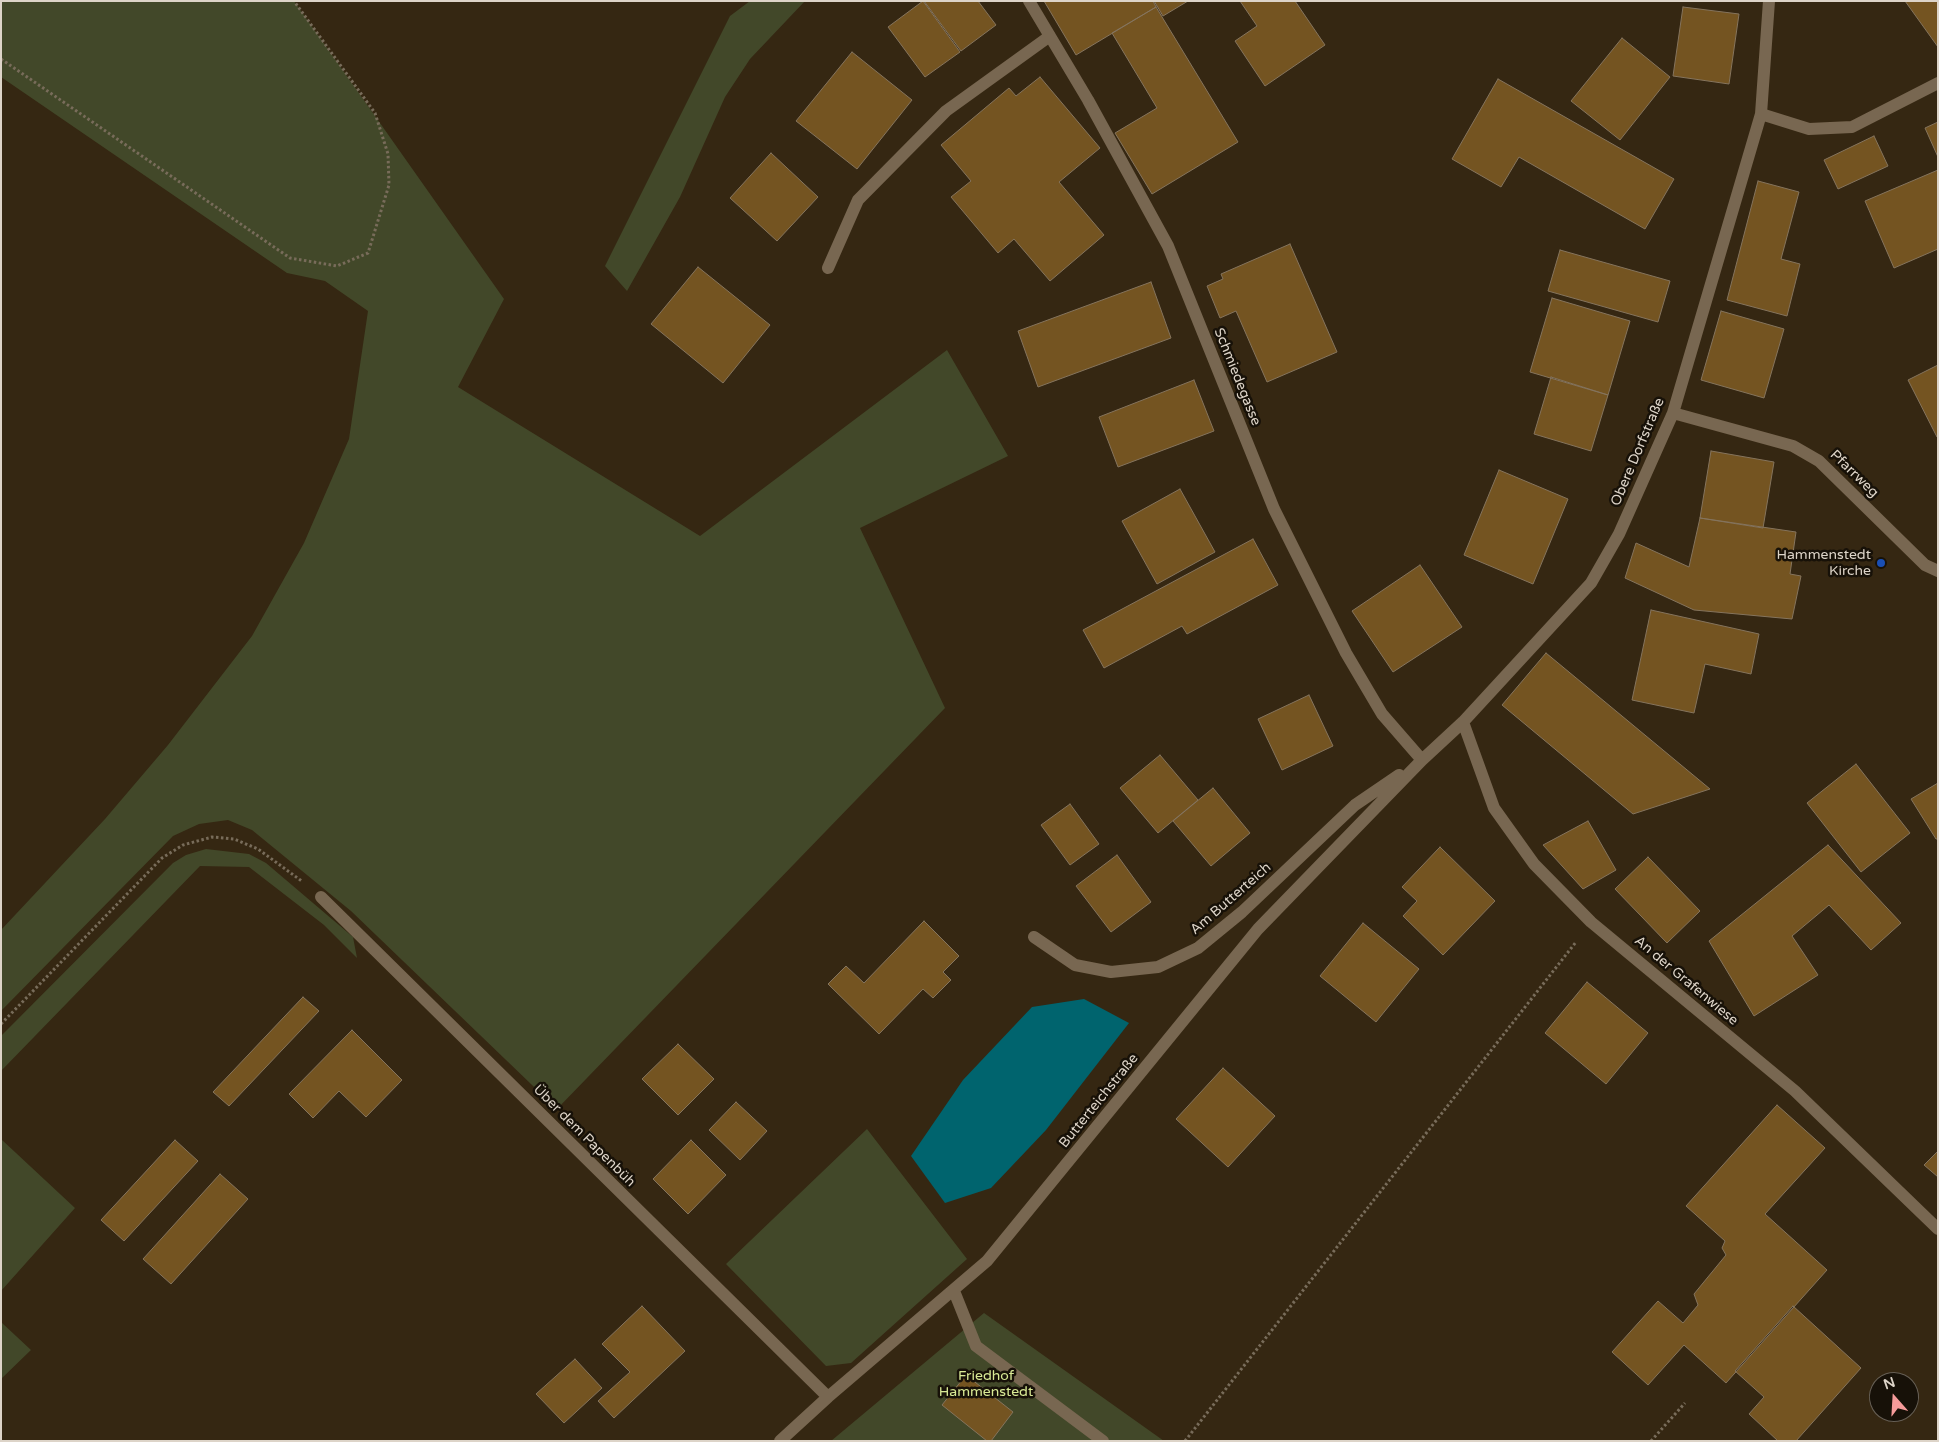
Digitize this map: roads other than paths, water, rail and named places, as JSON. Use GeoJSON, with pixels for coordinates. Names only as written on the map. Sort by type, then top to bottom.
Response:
{"type":"FeatureCollection","features":[{"type":"Feature","properties":{"kind":"street","name":"Schmiedegasse"},"geometry":{"type":"LineString","coordinates":[[1029,1],[1088,100],[1168,246],[1274,509],[1346,652],[1382,714],[1422,760]]}},
{"type":"Feature","properties":{"kind":"street","name":"Obere Dorfstraße"},"geometry":{"type":"LineString","coordinates":[[1422,760],[1463,722],[1591,583],[1619,534],[1673,414],[1761,114],[1769,1]]}},
{"type":"Feature","properties":{"kind":"street"},"geometry":{"type":"LineString","coordinates":[[828,268],[858,200],[946,111],[1050,36]]}},
{"type":"Feature","properties":{"kind":"street"},"geometry":{"type":"LineString","coordinates":[[1761,114],[1809,130],[1852,127],[1938,83]]}},
{"type":"Feature","properties":{"kind":"street","name":"Pfarrweg"},"geometry":{"type":"LineString","coordinates":[[1673,414],[1792,446],[1819,461],[1925,565],[1938,571]]}},
{"type":"Feature","properties":{"kind":"street","name":"An der Grafenwiese"},"geometry":{"type":"LineString","coordinates":[[1463,722],[1494,808],[1534,864],[1591,922],[1795,1091],[1938,1229]]}},
{"type":"Feature","properties":{"kind":"street","name":"Am Butterteich"},"geometry":{"type":"LineString","coordinates":[[1034,937],[1075,965],[1111,972],[1158,967],[1198,948],[1242,912],[1355,805],[1422,760]]}},
{"type":"Feature","properties":{"kind":"street","name":"Butterteichstraße"},"geometry":{"type":"LineString","coordinates":[[780,1441],[828,1397],[987,1261],[1258,929],[1422,760]]}},
{"type":"Feature","properties":{"kind":"street","name":"Über dem Papenbüh"},"geometry":{"type":"LineString","coordinates":[[321,897],[828,1397]]}},
{"type":"Feature","properties":{"kind":"street"},"geometry":{"type":"LineString","coordinates":[[954,1291],[976,1346],[1103,1441]]}},
{"type":"Feature","properties":{"kind":"water"},"geometry":{"type":"Polygon","coordinates":[[[1084,999],[1129,1023],[1046,1130],[991,1188],[945,1203],[911,1156],[963,1080],[1032,1007],[1084,999]]]}},
{"type":"Feature","properties":{"kind":"place","name":"Hammenstedt Kirche"},"geometry":{"type":"Point","coordinates":[1881,563]}},
{"type":"Feature","properties":{"kind":"park label","name":"Friedhof Hammenstedt"},"geometry":{"type":"Point","coordinates":[986,1384]}}]}
